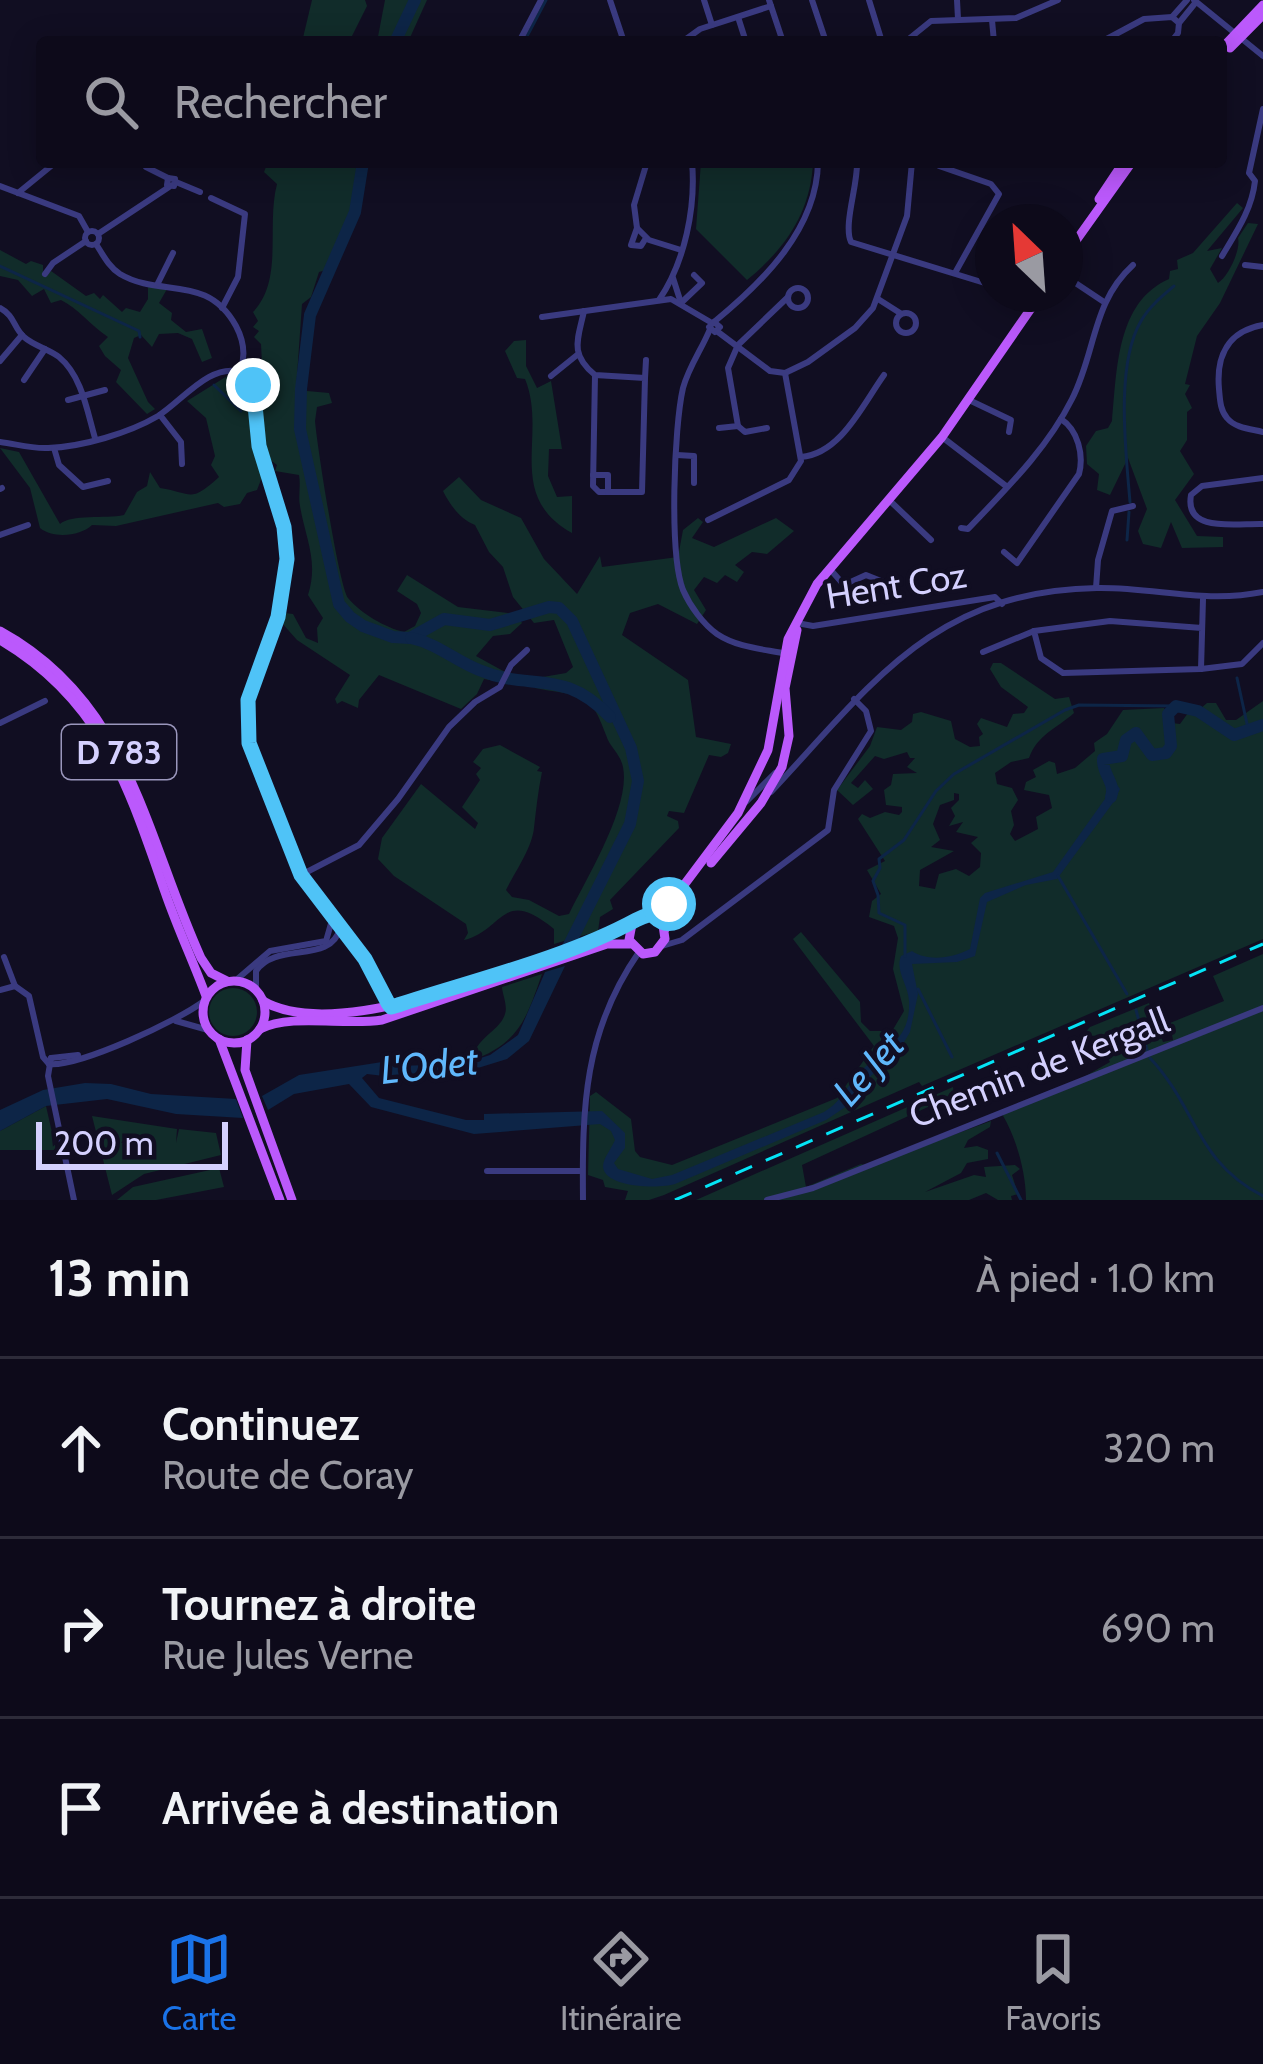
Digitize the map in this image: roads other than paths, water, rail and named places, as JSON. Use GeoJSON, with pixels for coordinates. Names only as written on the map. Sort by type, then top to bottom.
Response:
{"type":"FeatureCollection","features":[{"type":"Feature","properties":{"kind":"main road"},"geometry":{"type":"LineString","coordinates":[[1227,46],[1263,9]]}},
{"type":"Feature","properties":{"kind":"main road"},"geometry":{"type":"LineString","coordinates":[[1083,229],[1124,168]]}},
{"type":"Feature","properties":{"kind":"main road"},"geometry":{"type":"LineString","coordinates":[[263,1001],[306,1012],[391,1007],[652,917],[688,882],[738,813],[763,763],[774,725],[784,652],[809,597],[910,472],[945,439],[1029,312]]}},
{"type":"Feature","properties":{"kind":"main road"},"geometry":{"type":"LineString","coordinates":[[219,1040],[247,1040],[282,1021],[345,1024],[382,1020],[611,943],[652,953],[662,946],[680,901],[760,803],[782,767],[789,732],[784,688],[796,623]]}},
{"type":"Feature","properties":{"kind":"main road","name":"D 783"},"geometry":{"type":"LineString","coordinates":[[0,635],[50,665],[104,726],[130,776],[201,958],[211,973],[231,981]]}},
{"type":"Feature","properties":{"kind":"main road","name":"D 783"},"geometry":{"type":"LineString","coordinates":[[0,635],[64,688],[111,752],[205,999]]}},
{"type":"Feature","properties":{"kind":"main road"},"geometry":{"type":"LineString","coordinates":[[652,917],[665,932]]}},
{"type":"Feature","properties":{"kind":"main road"},"geometry":{"type":"LineString","coordinates":[[632,924],[634,948]]}},
{"type":"Feature","properties":{"kind":"main road"},"geometry":{"type":"LineString","coordinates":[[260,1029],[266,1014],[256,990],[231,981],[205,999],[202,1012],[208,1030],[219,1040],[244,1084],[292,1200]]}},
{"type":"Feature","properties":{"kind":"main road"},"geometry":{"type":"LineString","coordinates":[[247,1040],[244,1084],[280,1200]]}},
{"type":"Feature","properties":{"kind":"street"},"geometry":{"type":"LineString","coordinates":[[522,36],[541,0]]}},
{"type":"Feature","properties":{"kind":"street"},"geometry":{"type":"LineString","coordinates":[[704,0],[712,25]]}},
{"type":"Feature","properties":{"kind":"street"},"geometry":{"type":"LineString","coordinates":[[812,0],[824,36]]}},
{"type":"Feature","properties":{"kind":"street"},"geometry":{"type":"LineString","coordinates":[[869,0],[880,36]]}},
{"type":"Feature","properties":{"kind":"street"},"geometry":{"type":"LineString","coordinates":[[957,0],[958,19]]}},
{"type":"Feature","properties":{"kind":"street"},"geometry":{"type":"LineString","coordinates":[[912,36],[928,22],[1022,17],[1058,0]]}},
{"type":"Feature","properties":{"kind":"street"},"geometry":{"type":"LineString","coordinates":[[613,1],[622,36]]}},
{"type":"Feature","properties":{"kind":"street"},"geometry":{"type":"LineString","coordinates":[[1175,20],[1192,1],[1240,33],[1263,56]]}},
{"type":"Feature","properties":{"kind":"street"},"geometry":{"type":"LineString","coordinates":[[693,36],[770,3],[781,36]]}},
{"type":"Feature","properties":{"kind":"street"},"geometry":{"type":"LineString","coordinates":[[738,17],[744,36]]}},
{"type":"Feature","properties":{"kind":"street"},"geometry":{"type":"LineString","coordinates":[[1112,36],[1144,19],[1175,20]]}},
{"type":"Feature","properties":{"kind":"street"},"geometry":{"type":"LineString","coordinates":[[992,20],[993,36]]}},
{"type":"Feature","properties":{"kind":"street"},"geometry":{"type":"LineString","coordinates":[[1175,20],[1176,36]]}},
{"type":"Feature","properties":{"kind":"street"},"geometry":{"type":"LineString","coordinates":[[1255,181],[1249,173],[1263,109]]}},
{"type":"Feature","properties":{"kind":"street"},"geometry":{"type":"LineString","coordinates":[[18,193],[49,168]]}},
{"type":"Feature","properties":{"kind":"street"},"geometry":{"type":"LineString","coordinates":[[148,168],[200,192]]}},
{"type":"Feature","properties":{"kind":"street"},"geometry":{"type":"LineString","coordinates":[[644,168],[634,206],[637,228],[631,245],[641,246],[646,238]]}},
{"type":"Feature","properties":{"kind":"street"},"geometry":{"type":"LineString","coordinates":[[659,300],[673,278],[692,206],[692,168]]}},
{"type":"Feature","properties":{"kind":"street"},"geometry":{"type":"LineString","coordinates":[[782,666],[763,652],[717,634],[685,593],[676,559],[677,455],[683,389],[705,340],[801,228],[814,200],[817,168]]}},
{"type":"Feature","properties":{"kind":"street"},"geometry":{"type":"LineString","coordinates":[[857,168],[847,236],[854,244],[975,280]]}},
{"type":"Feature","properties":{"kind":"street"},"geometry":{"type":"LineString","coordinates":[[542,317],[659,300],[680,303],[770,370],[785,374],[855,328],[878,299],[907,216],[911,168]]}},
{"type":"Feature","properties":{"kind":"street"},"geometry":{"type":"LineString","coordinates":[[945,168],[991,184],[999,194],[955,273]]}},
{"type":"Feature","properties":{"kind":"street"},"geometry":{"type":"LineString","coordinates":[[1222,256],[1246,217],[1255,181],[1263,175]]}},
{"type":"Feature","properties":{"kind":"street"},"geometry":{"type":"LineString","coordinates":[[44,274],[87,237],[171,182]]}},
{"type":"Feature","properties":{"kind":"street"},"geometry":{"type":"LineString","coordinates":[[0,186],[79,216],[87,237],[116,272],[201,293],[222,308],[241,337],[244,361],[240,372]]}},
{"type":"Feature","properties":{"kind":"street"},"geometry":{"type":"LineString","coordinates":[[211,198],[245,214],[238,277],[222,308]]}},
{"type":"Feature","properties":{"kind":"street"},"geometry":{"type":"LineString","coordinates":[[637,228],[646,238],[681,250]]}},
{"type":"Feature","properties":{"kind":"street"},"geometry":{"type":"LineString","coordinates":[[96,244],[98,234]]}},
{"type":"Feature","properties":{"kind":"street"},"geometry":{"type":"LineString","coordinates":[[158,283],[172,253]]}},
{"type":"Feature","properties":{"kind":"street"},"geometry":{"type":"LineString","coordinates":[[961,528],[968,530],[1040,451],[1061,419],[1078,388],[1104,302],[1133,265]]}},
{"type":"Feature","properties":{"kind":"street"},"geometry":{"type":"LineString","coordinates":[[1246,265],[1263,267]]}},
{"type":"Feature","properties":{"kind":"street"},"geometry":{"type":"LineString","coordinates":[[680,303],[702,283],[694,275]]}},
{"type":"Feature","properties":{"kind":"street"},"geometry":{"type":"LineString","coordinates":[[673,278],[680,303]]}},
{"type":"Feature","properties":{"kind":"street"},"geometry":{"type":"LineString","coordinates":[[1083,288],[1104,302]]}},
{"type":"Feature","properties":{"kind":"street"},"geometry":{"type":"LineString","coordinates":[[738,426],[727,375],[738,345],[788,297]]}},
{"type":"Feature","properties":{"kind":"street"},"geometry":{"type":"LineString","coordinates":[[878,299],[901,314]]}},
{"type":"Feature","properties":{"kind":"street"},"geometry":{"type":"LineString","coordinates":[[0,308],[14,316],[22,335],[69,368],[95,438]]}},
{"type":"Feature","properties":{"kind":"street"},"geometry":{"type":"LineString","coordinates":[[584,310],[575,341],[577,355],[595,376],[594,488],[636,493],[645,487],[646,361]]}},
{"type":"Feature","properties":{"kind":"street"},"geometry":{"type":"LineString","coordinates":[[1263,325],[1232,338],[1218,366],[1224,415],[1233,423],[1263,432]]}},
{"type":"Feature","properties":{"kind":"street"},"geometry":{"type":"LineString","coordinates":[[0,361],[22,335]]}},
{"type":"Feature","properties":{"kind":"street"},"geometry":{"type":"LineString","coordinates":[[24,380],[45,349]]}},
{"type":"Feature","properties":{"kind":"street"},"geometry":{"type":"LineString","coordinates":[[551,376],[577,355]]}},
{"type":"Feature","properties":{"kind":"street"},"geometry":{"type":"LineString","coordinates":[[0,442],[53,448],[95,438],[160,415],[230,369],[253,385],[259,446],[284,527],[287,559],[278,617],[248,700],[251,750],[301,875],[337,930],[374,971],[391,1007]]}},
{"type":"Feature","properties":{"kind":"street"},"geometry":{"type":"LineString","coordinates":[[708,520],[789,480],[798,471],[801,457],[785,374]]}},
{"type":"Feature","properties":{"kind":"street"},"geometry":{"type":"LineString","coordinates":[[801,457],[836,442],[884,375]]}},
{"type":"Feature","properties":{"kind":"street"},"geometry":{"type":"LineString","coordinates":[[595,376],[645,378]]}},
{"type":"Feature","properties":{"kind":"street"},"geometry":{"type":"LineString","coordinates":[[68,400],[106,390]]}},
{"type":"Feature","properties":{"kind":"street"},"geometry":{"type":"LineString","coordinates":[[967,402],[1010,419],[1009,432]]}},
{"type":"Feature","properties":{"kind":"street"},"geometry":{"type":"LineString","coordinates":[[160,415],[181,442],[182,464]]}},
{"type":"Feature","properties":{"kind":"street"},"geometry":{"type":"LineString","coordinates":[[1004,552],[1016,563],[1079,474],[1082,463],[1073,431],[1061,419]]}},
{"type":"Feature","properties":{"kind":"street"},"geometry":{"type":"LineString","coordinates":[[719,428],[738,426],[747,432],[767,428]]}},
{"type":"Feature","properties":{"kind":"street"},"geometry":{"type":"LineString","coordinates":[[945,439],[1006,487]]}},
{"type":"Feature","properties":{"kind":"street"},"geometry":{"type":"LineString","coordinates":[[53,448],[57,462],[79,485],[89,488],[108,482]]}},
{"type":"Feature","properties":{"kind":"street"},"geometry":{"type":"LineString","coordinates":[[677,455],[694,456],[694,483]]}},
{"type":"Feature","properties":{"kind":"street"},"geometry":{"type":"LineString","coordinates":[[593,475],[608,475],[608,492]]}},
{"type":"Feature","properties":{"kind":"street"},"geometry":{"type":"LineString","coordinates":[[1263,478],[1202,486],[1191,495],[1190,506],[1194,516],[1205,523],[1263,524]]}},
{"type":"Feature","properties":{"kind":"street"},"geometry":{"type":"LineString","coordinates":[[888,499],[932,540]]}},
{"type":"Feature","properties":{"kind":"street"},"geometry":{"type":"LineString","coordinates":[[1096,588],[1100,551],[1112,511],[1133,506]]}},
{"type":"Feature","properties":{"kind":"street"},"geometry":{"type":"LineString","coordinates":[[0,535],[28,525]]}},
{"type":"Feature","properties":{"kind":"street"},"geometry":{"type":"LineString","coordinates":[[829,568],[844,585],[866,575],[891,585]]}},
{"type":"Feature","properties":{"kind":"street"},"geometry":{"type":"LineString","coordinates":[[760,803],[883,670],[927,638],[1002,604],[1096,588],[1203,599],[1263,592]]}},
{"type":"Feature","properties":{"kind":"street","name":"Hent Coz"},"geometry":{"type":"LineString","coordinates":[[796,623],[813,626],[995,596],[1002,604]]}},
{"type":"Feature","properties":{"kind":"street"},"geometry":{"type":"LineString","coordinates":[[1201,669],[1203,599]]}},
{"type":"Feature","properties":{"kind":"street"},"geometry":{"type":"LineString","coordinates":[[983,652],[1034,631],[1109,621],[1202,628]]}},
{"type":"Feature","properties":{"kind":"street"},"geometry":{"type":"LineString","coordinates":[[1034,631],[1041,658],[1063,673],[1242,664],[1263,644]]}},
{"type":"Feature","properties":{"kind":"street"},"geometry":{"type":"LineString","coordinates":[[301,875],[356,848],[455,720],[497,691],[527,650]]}},
{"type":"Feature","properties":{"kind":"street"},"geometry":{"type":"LineString","coordinates":[[763,652],[784,652],[784,688]]}},
{"type":"Feature","properties":{"kind":"street"},"geometry":{"type":"LineString","coordinates":[[662,946],[684,938],[826,832],[834,790],[871,731],[866,711],[854,699]]}},
{"type":"Feature","properties":{"kind":"street"},"geometry":{"type":"LineString","coordinates":[[0,723],[45,700]]}},
{"type":"Feature","properties":{"kind":"street"},"geometry":{"type":"LineString","coordinates":[[774,725],[789,732]]}},
{"type":"Feature","properties":{"kind":"street"},"geometry":{"type":"LineString","coordinates":[[738,813],[760,785],[807,751]]}},
{"type":"Feature","properties":{"kind":"street"},"geometry":{"type":"LineString","coordinates":[[830,819],[840,824]]}},
{"type":"Feature","properties":{"kind":"street"},"geometry":{"type":"LineString","coordinates":[[256,990],[254,976],[260,963],[323,942],[337,930]]}},
{"type":"Feature","properties":{"kind":"street"},"geometry":{"type":"LineString","coordinates":[[665,932],[684,938]]}},
{"type":"Feature","properties":{"kind":"street"},"geometry":{"type":"LineString","coordinates":[[583,1200],[584,1109],[598,1028],[634,948]]}},
{"type":"Feature","properties":{"kind":"street"},"geometry":{"type":"LineString","coordinates":[[231,981],[266,953],[292,950]]}},
{"type":"Feature","properties":{"kind":"street"},"geometry":{"type":"LineString","coordinates":[[4,956],[15,986],[29,996],[42,1048],[50,1061],[50,1085],[74,1200]]}},
{"type":"Feature","properties":{"kind":"street"},"geometry":{"type":"LineString","coordinates":[[0,990],[15,986]]}},
{"type":"Feature","properties":{"kind":"street"},"geometry":{"type":"LineString","coordinates":[[372,1011],[380,989]]}},
{"type":"Feature","properties":{"kind":"street"},"geometry":{"type":"LineString","coordinates":[[50,1061],[72,1062],[173,1021],[205,999]]}},
{"type":"Feature","properties":{"kind":"street","name":"Chemin de Kergall"},"geometry":{"type":"LineString","coordinates":[[767,1200],[813,1188],[1263,1008]]}},
{"type":"Feature","properties":{"kind":"street"},"geometry":{"type":"LineString","coordinates":[[173,1021],[208,1030]]}},
{"type":"Feature","properties":{"kind":"street"},"geometry":{"type":"LineString","coordinates":[[487,1172],[583,1171]]}},
{"type":"Feature","properties":{"kind":"water"},"geometry":{"type":"Polygon","coordinates":[[[1115,782],[1120,789],[1115,800],[1057,879],[1026,885],[987,902],[975,956],[957,962],[912,964],[918,994],[910,1032],[897,1054],[866,1080],[850,1104],[826,1120],[675,1184],[634,1185],[606,1174],[603,1164],[615,1140],[600,1124],[474,1134],[371,1107],[349,1084],[294,1094],[268,1110],[262,1096],[299,1075],[382,1062],[396,1066],[462,1064],[490,1055],[518,1035],[545,972],[565,966],[529,1041],[507,1059],[452,1076],[431,1072],[362,1078],[379,1098],[466,1120],[484,1120],[484,1114],[602,1111],[625,1133],[625,1148],[614,1163],[618,1169],[652,1179],[672,1175],[830,1108],[901,1035],[909,1001],[901,956],[912,951],[941,958],[970,949],[980,898],[1053,872],[1107,796],[1108,785],[1115,782]]]}},
{"type":"Feature","properties":{"kind":"water"},"geometry":{"type":"Polygon","coordinates":[[[85,1083],[151,1094],[236,1099],[243,1118],[176,1114],[107,1099],[46,1106],[0,1131],[0,1110],[43,1090],[85,1083]]]}},
{"type":"Feature","properties":{"kind":"waterway","name":"L'Odet"},"geometry":{"type":"LineString","coordinates":[[398,36],[415,0]]}},
{"type":"Feature","properties":{"kind":"waterway"},"geometry":{"type":"LineString","coordinates":[[527,36],[546,0]]}},
{"type":"Feature","properties":{"kind":"waterway","name":"L'Odet"},"geometry":{"type":"LineString","coordinates":[[362,168],[355,212],[310,315],[301,389],[300,429],[339,604],[363,626],[393,637],[410,638],[444,619],[490,625],[549,607],[559,608],[572,621],[631,748],[638,781],[630,824],[565,953]]}},
{"type":"Feature","properties":{"kind":"waterway"},"geometry":{"type":"LineString","coordinates":[[0,266],[139,331],[140,337]]}},
{"type":"Feature","properties":{"kind":"waterway"},"geometry":{"type":"LineString","coordinates":[[1130,502],[1124,410],[1128,361],[1141,321],[1174,286]]}},
{"type":"Feature","properties":{"kind":"waterway"},"geometry":{"type":"LineString","coordinates":[[214,385],[241,411]]}},
{"type":"Feature","properties":{"kind":"waterway"},"geometry":{"type":"LineString","coordinates":[[1127,540],[1129,512]]}},
{"type":"Feature","properties":{"kind":"waterway","name":"L'Odet"},"geometry":{"type":"LineString","coordinates":[[411,638],[498,676],[562,686],[610,717]]}},
{"type":"Feature","properties":{"kind":"waterway"},"geometry":{"type":"LineString","coordinates":[[1237,678],[1249,733]]}},
{"type":"Feature","properties":{"kind":"waterway"},"geometry":{"type":"LineString","coordinates":[[905,956],[905,925],[879,913],[873,881],[879,859],[904,840],[936,791],[954,774],[1079,705],[1176,706]]}},
{"type":"Feature","properties":{"kind":"waterway","name":"Le Jet"},"geometry":{"type":"LineString","coordinates":[[1111,797],[1103,759],[1122,756],[1126,740],[1136,733],[1152,755],[1166,753],[1171,746],[1168,714],[1176,706],[1198,711],[1234,735],[1263,725]]}},
{"type":"Feature","properties":{"kind":"waterway"},"geometry":{"type":"LineString","coordinates":[[1058,876],[1127,994]]}},
{"type":"Feature","properties":{"kind":"waterway"},"geometry":{"type":"LineString","coordinates":[[918,989],[952,1057]]}},
{"type":"Feature","properties":{"kind":"waterway"},"geometry":{"type":"LineString","coordinates":[[1136,1010],[1147,1050]]}},
{"type":"Feature","properties":{"kind":"waterway"},"geometry":{"type":"LineString","coordinates":[[1150,1058],[1210,1151],[1263,1196]]}},
{"type":"Feature","properties":{"kind":"waterway"},"geometry":{"type":"LineString","coordinates":[[997,1153],[1021,1200]]}},
{"type":"Feature","properties":{"kind":"railway"},"geometry":{"type":"LineString","coordinates":[[675,1200],[1263,944]]}}]}
